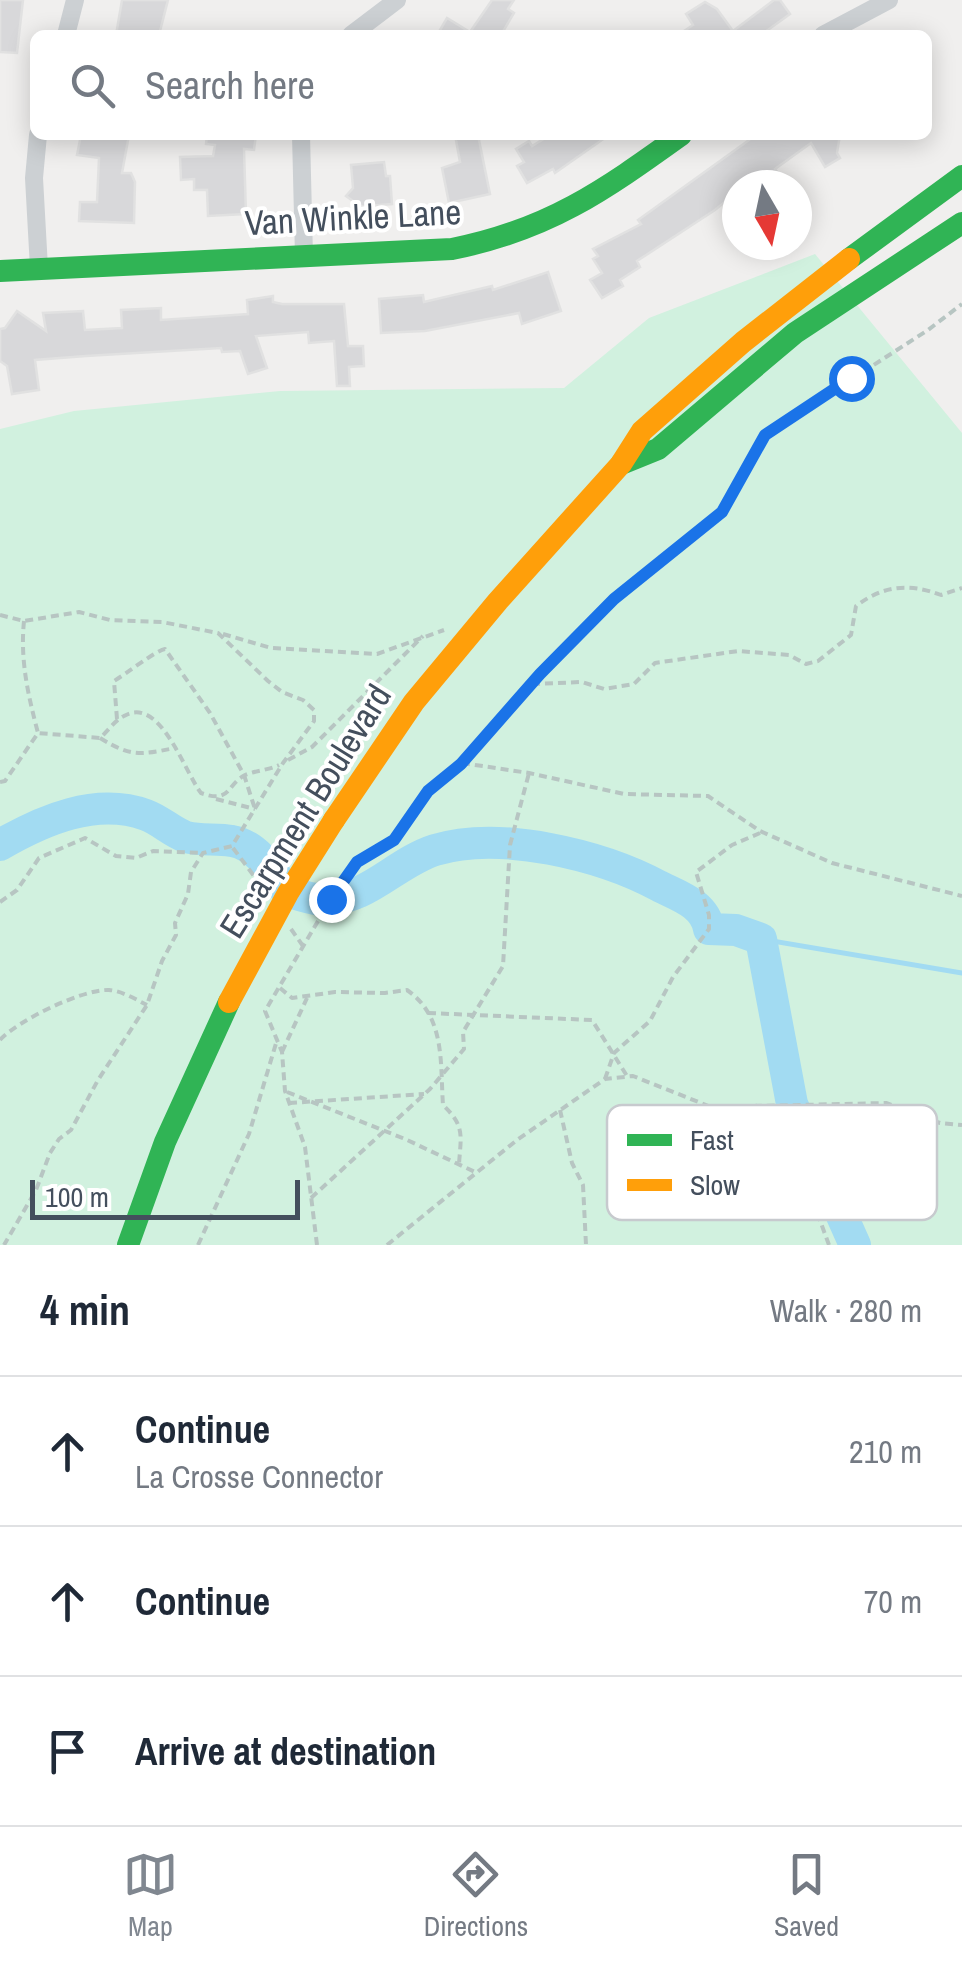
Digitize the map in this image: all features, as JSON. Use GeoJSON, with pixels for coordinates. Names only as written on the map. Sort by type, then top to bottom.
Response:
{"type":"FeatureCollection","features":[{"type":"Feature","properties":{"kind":"main road","name":"Van Winkle Lane"},"geometry":{"type":"LineString","coordinates":[[0,272],[452,249],[504,240],[572,212],[674,140]]}},
{"type":"Feature","properties":{"kind":"main road","name":"Escarpment Boulevard"},"geometry":{"type":"LineString","coordinates":[[128,1245],[165,1142],[229,1002],[288,893],[414,702],[498,601],[622,464],[642,431],[743,342],[885,230],[962,176]]}},
{"type":"Feature","properties":{"kind":"main road","name":"Escarpment Boulevard"},"geometry":{"type":"LineString","coordinates":[[622,464],[658,448],[795,333],[962,223]]}},
{"type":"Feature","properties":{"kind":"street"},"geometry":{"type":"LineString","coordinates":[[67,30],[75,0]]}},
{"type":"Feature","properties":{"kind":"street"},"geometry":{"type":"LineString","coordinates":[[358,30],[398,0]]}},
{"type":"Feature","properties":{"kind":"street"},"geometry":{"type":"LineString","coordinates":[[832,30],[881,2]]}},
{"type":"Feature","properties":{"kind":"street"},"geometry":{"type":"LineString","coordinates":[[38,140],[34,178],[39,268]]}},
{"type":"Feature","properties":{"kind":"street"},"geometry":{"type":"LineString","coordinates":[[302,140],[304,256]]}},
{"type":"Feature","properties":{"kind":"path"},"geometry":{"type":"LineString","coordinates":[[317,1245],[304,1147],[285,1091],[282,1052],[265,1011],[331,899],[357,862],[394,840],[428,791],[461,764],[614,599],[722,512],[765,435],[962,304]]}},
{"type":"Feature","properties":{"kind":"path"},"geometry":{"type":"LineString","coordinates":[[532,684],[582,682],[604,689],[634,684],[655,664],[738,651],[789,655],[806,664],[818,662],[851,635],[856,606],[873,594],[916,586],[941,595],[962,588]]}},
{"type":"Feature","properties":{"kind":"path"},"geometry":{"type":"LineString","coordinates":[[0,615],[24,621],[79,612],[110,620],[162,622],[271,648],[377,654],[444,630]]}},
{"type":"Feature","properties":{"kind":"path"},"geometry":{"type":"LineString","coordinates":[[0,782],[5,781],[38,733],[21,647],[24,621]]}},
{"type":"Feature","properties":{"kind":"path"},"geometry":{"type":"LineString","coordinates":[[0,902],[17,890],[39,858],[85,838],[116,856],[136,858],[153,850],[203,853],[232,846],[314,721],[314,710],[268,681],[218,633]]}},
{"type":"Feature","properties":{"kind":"path"},"geometry":{"type":"LineString","coordinates":[[212,797],[226,795],[244,775],[265,772],[312,747],[424,636]]}},
{"type":"Feature","properties":{"kind":"path"},"geometry":{"type":"LineString","coordinates":[[118,721],[114,681],[145,663],[156,651],[165,649],[210,713],[244,775],[255,810]]}},
{"type":"Feature","properties":{"kind":"path"},"geometry":{"type":"LineString","coordinates":[[100,738],[123,716],[139,711],[158,719],[201,793],[255,810]]}},
{"type":"Feature","properties":{"kind":"path"},"geometry":{"type":"LineString","coordinates":[[38,733],[100,738],[138,756],[175,748]]}},
{"type":"Feature","properties":{"kind":"path"},"geometry":{"type":"LineString","coordinates":[[461,764],[529,773],[624,794],[708,796],[762,832],[832,864],[962,896]]}},
{"type":"Feature","properties":{"kind":"path"},"geometry":{"type":"LineString","coordinates":[[311,1198],[425,1094],[464,1049],[463,1032],[504,966],[510,845],[529,773]]}},
{"type":"Feature","properties":{"kind":"path"},"geometry":{"type":"LineString","coordinates":[[605,1080],[614,1052],[650,1021],[673,977],[709,929],[709,915],[696,872],[732,844],[762,832]]}},
{"type":"Feature","properties":{"kind":"path"},"geometry":{"type":"LineString","coordinates":[[4,1245],[36,1190],[50,1153],[71,1130],[146,1004],[176,935],[175,923],[188,894],[191,872],[203,853]]}},
{"type":"Feature","properties":{"kind":"path"},"geometry":{"type":"LineString","coordinates":[[280,988],[292,998],[406,990],[416,997],[428,1013],[442,1050],[443,1105],[459,1120],[461,1128],[459,1164]]}},
{"type":"Feature","properties":{"kind":"path"},"geometry":{"type":"LineString","coordinates":[[0,1040],[12,1027],[48,1008],[106,989],[146,1004]]}},
{"type":"Feature","properties":{"kind":"path"},"geometry":{"type":"LineString","coordinates":[[282,1052],[307,998]]}},
{"type":"Feature","properties":{"kind":"path"},"geometry":{"type":"LineString","coordinates":[[428,1013],[592,1020],[626,1076]]}},
{"type":"Feature","properties":{"kind":"path"},"geometry":{"type":"LineString","coordinates":[[198,1245],[249,1134],[277,1040]]}},
{"type":"Feature","properties":{"kind":"path"},"geometry":{"type":"LineString","coordinates":[[387,1245],[476,1172],[605,1080],[633,1076],[704,1105]]}},
{"type":"Feature","properties":{"kind":"path"},"geometry":{"type":"LineString","coordinates":[[285,1091],[476,1172]]}},
{"type":"Feature","properties":{"kind":"path"},"geometry":{"type":"LineString","coordinates":[[289,1103],[425,1094]]}},
{"type":"Feature","properties":{"kind":"path"},"geometry":{"type":"LineString","coordinates":[[743,1105],[891,1105]]}},
{"type":"Feature","properties":{"kind":"path"},"geometry":{"type":"LineString","coordinates":[[560,1110],[572,1162],[583,1185],[586,1245]]}},
{"type":"Feature","properties":{"kind":"path"},"geometry":{"type":"LineString","coordinates":[[937,1122],[962,1125]]}},
{"type":"Feature","properties":{"kind":"path"},"geometry":{"type":"LineString","coordinates":[[820,1220],[828,1245]]}},
{"type":"Feature","properties":{"kind":"green space"},"geometry":{"type":"Polygon","coordinates":[[[815,254],[962,433],[962,1245],[0,1245],[0,429],[74,411],[280,391],[564,388],[649,318],[799,260],[812,260],[815,254]]]}},
{"type":"Feature","properties":{"kind":"building"},"geometry":{"type":"Polygon","coordinates":[[[0,0],[23,0],[17,53],[0,52],[0,0]]]}},
{"type":"Feature","properties":{"kind":"building"},"geometry":{"type":"Polygon","coordinates":[[[122,0],[168,0],[160,30],[117,30],[122,0]]]}},
{"type":"Feature","properties":{"kind":"building"},"geometry":{"type":"Polygon","coordinates":[[[492,0],[514,0],[508,9],[514,13],[504,30],[471,30],[492,0]]]}},
{"type":"Feature","properties":{"kind":"building"},"geometry":{"type":"Polygon","coordinates":[[[774,0],[780,0],[790,14],[768,30],[734,30],[774,0]]]}},
{"type":"Feature","properties":{"kind":"building"},"geometry":{"type":"Polygon","coordinates":[[[705,2],[717,9],[732,30],[686,30],[693,25],[686,14],[705,2]]]}},
{"type":"Feature","properties":{"kind":"building"},"geometry":{"type":"Polygon","coordinates":[[[447,18],[467,30],[440,30],[447,18]]]}},
{"type":"Feature","properties":{"kind":"building"},"geometry":{"type":"Polygon","coordinates":[[[80,140],[128,140],[122,173],[131,173],[135,182],[134,223],[79,221],[80,202],[97,202],[99,158],[77,155],[80,140]]]}},
{"type":"Feature","properties":{"kind":"building"},"geometry":{"type":"Polygon","coordinates":[[[206,140],[255,140],[254,150],[244,149],[246,214],[208,216],[207,190],[194,190],[194,179],[181,180],[180,157],[213,156],[215,145],[206,144],[206,140]]]}},
{"type":"Feature","properties":{"kind":"building"},"geometry":{"type":"Polygon","coordinates":[[[456,140],[479,140],[490,194],[449,203],[442,168],[460,162],[456,140]]]}},
{"type":"Feature","properties":{"kind":"building"},"geometry":{"type":"Polygon","coordinates":[[[542,140],[602,140],[555,173],[553,169],[527,183],[517,166],[524,162],[516,149],[529,141],[532,146],[542,140]]]}},
{"type":"Feature","properties":{"kind":"building"},"geometry":{"type":"Polygon","coordinates":[[[749,140],[839,140],[840,158],[825,167],[811,143],[776,170],[722,170],[722,204],[637,261],[640,267],[620,280],[623,286],[602,298],[590,280],[602,273],[593,259],[598,256],[593,249],[641,224],[638,220],[749,140]]]}},
{"type":"Feature","properties":{"kind":"building"},"geometry":{"type":"Polygon","coordinates":[[[384,162],[386,176],[390,176],[392,204],[354,207],[346,196],[353,188],[351,165],[384,162]]]}},
{"type":"Feature","properties":{"kind":"building"},"geometry":{"type":"Polygon","coordinates":[[[548,272],[561,311],[522,324],[519,313],[425,331],[381,333],[379,299],[423,295],[424,302],[492,286],[493,290],[548,272]]]}},
{"type":"Feature","properties":{"kind":"building"},"geometry":{"type":"Polygon","coordinates":[[[273,296],[273,302],[282,304],[344,304],[348,346],[363,346],[364,366],[349,367],[350,386],[337,386],[334,341],[309,343],[308,332],[256,336],[267,368],[248,374],[240,351],[222,352],[221,348],[35,360],[39,390],[12,394],[7,366],[0,361],[0,329],[17,311],[46,331],[43,313],[83,311],[85,330],[122,328],[121,310],[161,308],[161,320],[248,314],[247,300],[273,296]]]}},
{"type":"Feature","properties":{"kind":"waterway"},"geometry":{"type":"LineString","coordinates":[[0,845],[70,814],[127,810],[146,815],[186,837],[241,844],[264,861],[287,892],[319,900],[354,894],[421,856],[461,845],[519,844],[609,864],[690,902],[707,920],[709,929],[736,930],[761,939],[792,1105]]}},
{"type":"Feature","properties":{"kind":"waterway"},"geometry":{"type":"LineString","coordinates":[[761,939],[962,973]]}},
{"type":"Feature","properties":{"kind":"waterway"},"geometry":{"type":"LineString","coordinates":[[844,1220],[855,1245]]}},
{"type":"Feature","properties":{"kind":"traffic: fast"},"geometry":{"type":"LineString","coordinates":[[0,271],[452,249],[517,231],[573,206],[674,140]]}},
{"type":"Feature","properties":{"kind":"traffic: fast"},"geometry":{"type":"LineString","coordinates":[[849,259],[962,176]]}},
{"type":"Feature","properties":{"kind":"traffic: fast"},"geometry":{"type":"LineString","coordinates":[[621,464],[658,449],[795,333],[962,223]]}},
{"type":"Feature","properties":{"kind":"traffic: fast"},"geometry":{"type":"LineString","coordinates":[[128,1245],[165,1142],[229,1002]]}},
{"type":"Feature","properties":{"kind":"traffic: slow"},"geometry":{"type":"LineString","coordinates":[[334,820],[414,702],[621,464],[642,431],[743,342],[849,259]]}},
{"type":"Feature","properties":{"kind":"traffic: slow"},"geometry":{"type":"LineString","coordinates":[[229,1002],[288,893],[334,820]]}},
{"type":"Feature","properties":{"kind":"route"},"geometry":{"type":"LineString","coordinates":[[331,899],[357,862],[394,840],[428,791],[461,764],[540,674],[614,599],[722,512],[765,435],[851,378]]}}]}
